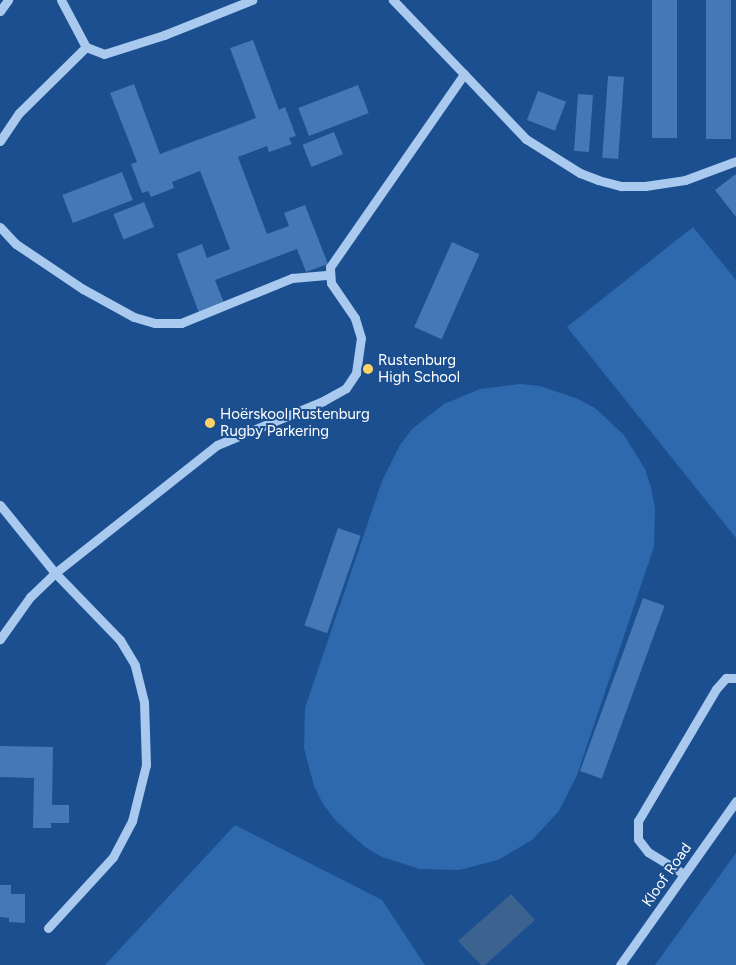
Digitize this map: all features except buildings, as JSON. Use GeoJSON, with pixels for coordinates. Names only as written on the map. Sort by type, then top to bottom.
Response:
{"type":"FeatureCollection","features":[{"type":"Feature","properties":{"kind":"street"},"geometry":{"type":"LineString","coordinates":[[0,11],[8,0]]}},
{"type":"Feature","properties":{"kind":"street"},"geometry":{"type":"LineString","coordinates":[[61,0],[86,47],[104,54],[118,52],[252,0]]}},
{"type":"Feature","properties":{"kind":"street"},"geometry":{"type":"LineString","coordinates":[[392,0],[526,139],[580,173],[621,186],[645,186],[685,180],[736,161]]}},
{"type":"Feature","properties":{"kind":"street"},"geometry":{"type":"LineString","coordinates":[[0,141],[19,113],[86,47]]}},
{"type":"Feature","properties":{"kind":"street"},"geometry":{"type":"LineString","coordinates":[[329,275],[347,242],[464,74]]}},
{"type":"Feature","properties":{"kind":"street"},"geometry":{"type":"LineString","coordinates":[[0,227],[16,244],[83,289],[134,317],[155,323],[181,323],[292,278],[329,275]]}},
{"type":"Feature","properties":{"kind":"street"},"geometry":{"type":"LineString","coordinates":[[0,639],[30,597],[55,573],[217,445],[346,388],[356,372],[362,338],[355,318],[329,275]]}},
{"type":"Feature","properties":{"kind":"street"},"geometry":{"type":"LineString","coordinates":[[0,505],[55,573],[120,640],[135,665],[144,702],[146,765],[132,821],[113,857],[48,928]]}},
{"type":"Feature","properties":{"kind":"street"},"geometry":{"type":"LineString","coordinates":[[684,874],[648,852],[638,839],[638,821],[716,689],[726,678],[736,678]]}},
{"type":"Feature","properties":{"kind":"street","name":"Kloof Road"},"geometry":{"type":"LineString","coordinates":[[620,965],[736,801]]}},
{"type":"Feature","properties":{"kind":"shaded area"},"geometry":{"type":"Polygon","coordinates":[[[693,227],[736,280],[736,538],[567,327],[693,227]]]}},
{"type":"Feature","properties":{"kind":"shaded area"},"geometry":{"type":"Polygon","coordinates":[[[520,384],[540,386],[578,399],[595,408],[624,435],[645,469],[651,488],[655,508],[654,547],[577,775],[559,811],[532,840],[498,860],[459,870],[420,869],[382,857],[365,847],[335,820],[323,804],[314,786],[304,748],[305,708],[382,481],[400,445],[412,429],[444,404],[480,389],[520,384]]]}},
{"type":"Feature","properties":{"kind":"shaded area"},"geometry":{"type":"Polygon","coordinates":[[[235,825],[382,900],[425,965],[105,965],[235,825]]]}},
{"type":"Feature","properties":{"kind":"shaded area"},"geometry":{"type":"Polygon","coordinates":[[[736,853],[736,965],[655,965],[736,853]]]}},
{"type":"Feature","properties":{"kind":"shaded area"},"geometry":{"type":"Polygon","coordinates":[[[511,894],[535,920],[485,965],[481,965],[458,941],[511,894]]]}},
{"type":"Feature","properties":{"kind":"place","name":"Rustenburg High School"},"geometry":{"type":"Point","coordinates":[368,369]}},
{"type":"Feature","properties":{"kind":"place","name":"Hoërskool Rustenburg Rugby Parkering"},"geometry":{"type":"Point","coordinates":[210,423]}}]}
